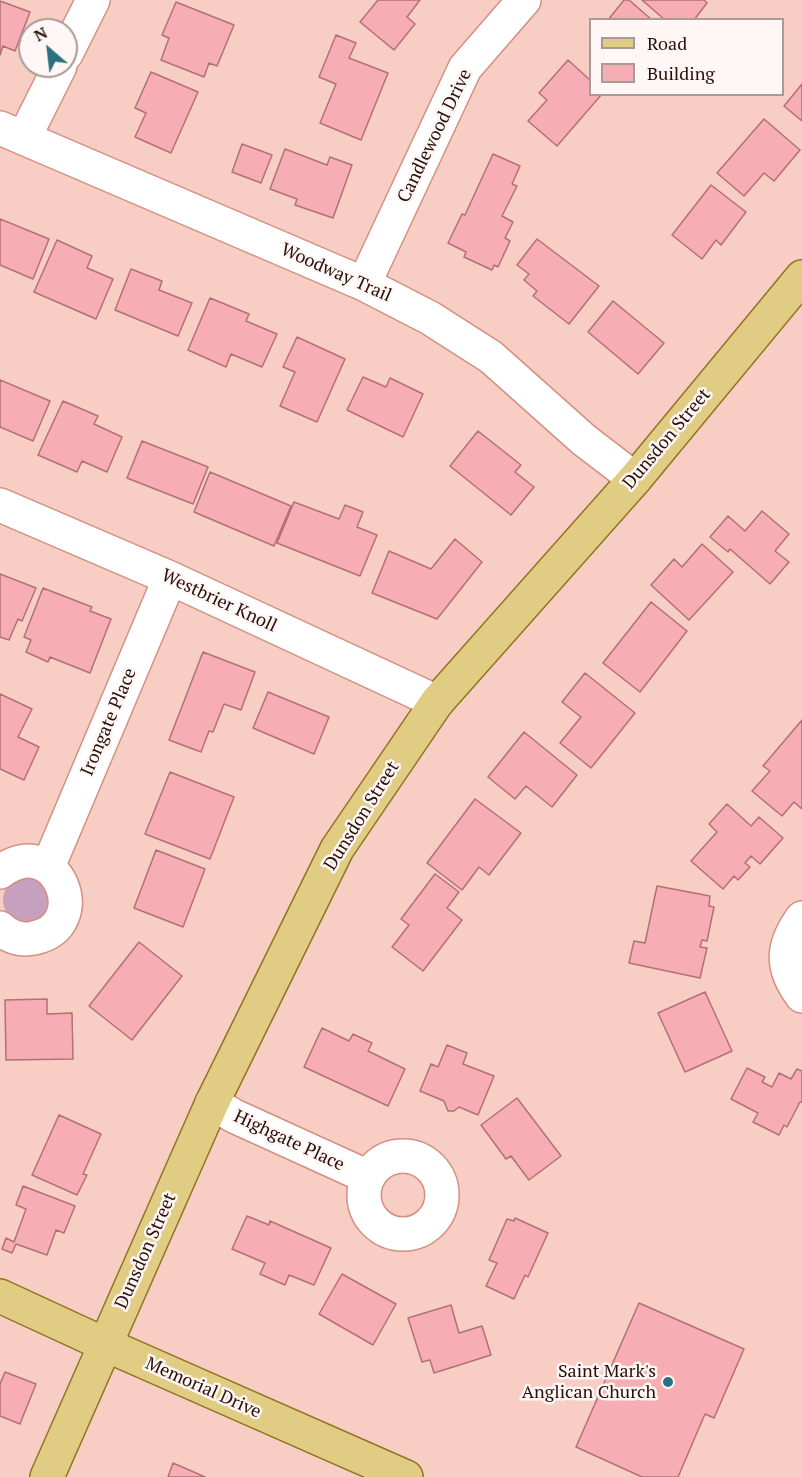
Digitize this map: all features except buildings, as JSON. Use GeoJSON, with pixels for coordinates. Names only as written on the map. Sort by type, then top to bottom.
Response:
{"type":"FeatureCollection","features":[{"type":"Feature","properties":{"kind":"main road","name":"Dunsdon Street"},"geometry":{"type":"LineString","coordinates":[[46,1477],[212,1103],[337,849],[437,702],[635,479],[802,277]]}},
{"type":"Feature","properties":{"kind":"main road","name":"Memorial Drive"},"geometry":{"type":"LineString","coordinates":[[0,1296],[406,1477]]}},
{"type":"Feature","properties":{"kind":"street"},"geometry":{"type":"LineString","coordinates":[[78,30],[93,0]]}},
{"type":"Feature","properties":{"kind":"street","name":"Candlewood Drive"},"geometry":{"type":"LineString","coordinates":[[364,284],[465,68],[524,0]]}},
{"type":"Feature","properties":{"kind":"street"},"geometry":{"type":"LineString","coordinates":[[12,133],[51,78]]}},
{"type":"Feature","properties":{"kind":"street","name":"Woodway Trail"},"geometry":{"type":"LineString","coordinates":[[12,133],[364,284],[430,318],[491,357],[584,440],[635,479]]}},
{"type":"Feature","properties":{"kind":"street","name":"Westbrier Knoll"},"geometry":{"type":"LineString","coordinates":[[0,505],[170,578],[437,702]]}},
{"type":"Feature","properties":{"kind":"street","name":"Irongate Place"},"geometry":{"type":"LineString","coordinates":[[48,867],[170,578]]}},
{"type":"Feature","properties":{"kind":"street"},"geometry":{"type":"LineString","coordinates":[[0,872],[9,865],[22,861],[36,862],[48,867],[57,875],[66,898],[60,921],[41,937],[16,938],[0,928]]}},
{"type":"Feature","properties":{"kind":"street"},"geometry":{"type":"LineString","coordinates":[[799,927],[786,953],[786,969],[792,983],[802,996]]}},
{"type":"Feature","properties":{"kind":"street","name":"Highgate Place"},"geometry":{"type":"LineString","coordinates":[[212,1103],[234,1116],[368,1177]]}},
{"type":"Feature","properties":{"kind":"shaded area"},"geometry":{"type":"Polygon","coordinates":[[[26,877],[42,884],[49,900],[42,916],[26,923],[10,916],[3,900],[10,884],[26,877]]]}},
{"type":"Feature","properties":{"kind":"place","name":"Saint Mark's Anglican Church"},"geometry":{"type":"Point","coordinates":[668,1382]}}]}
